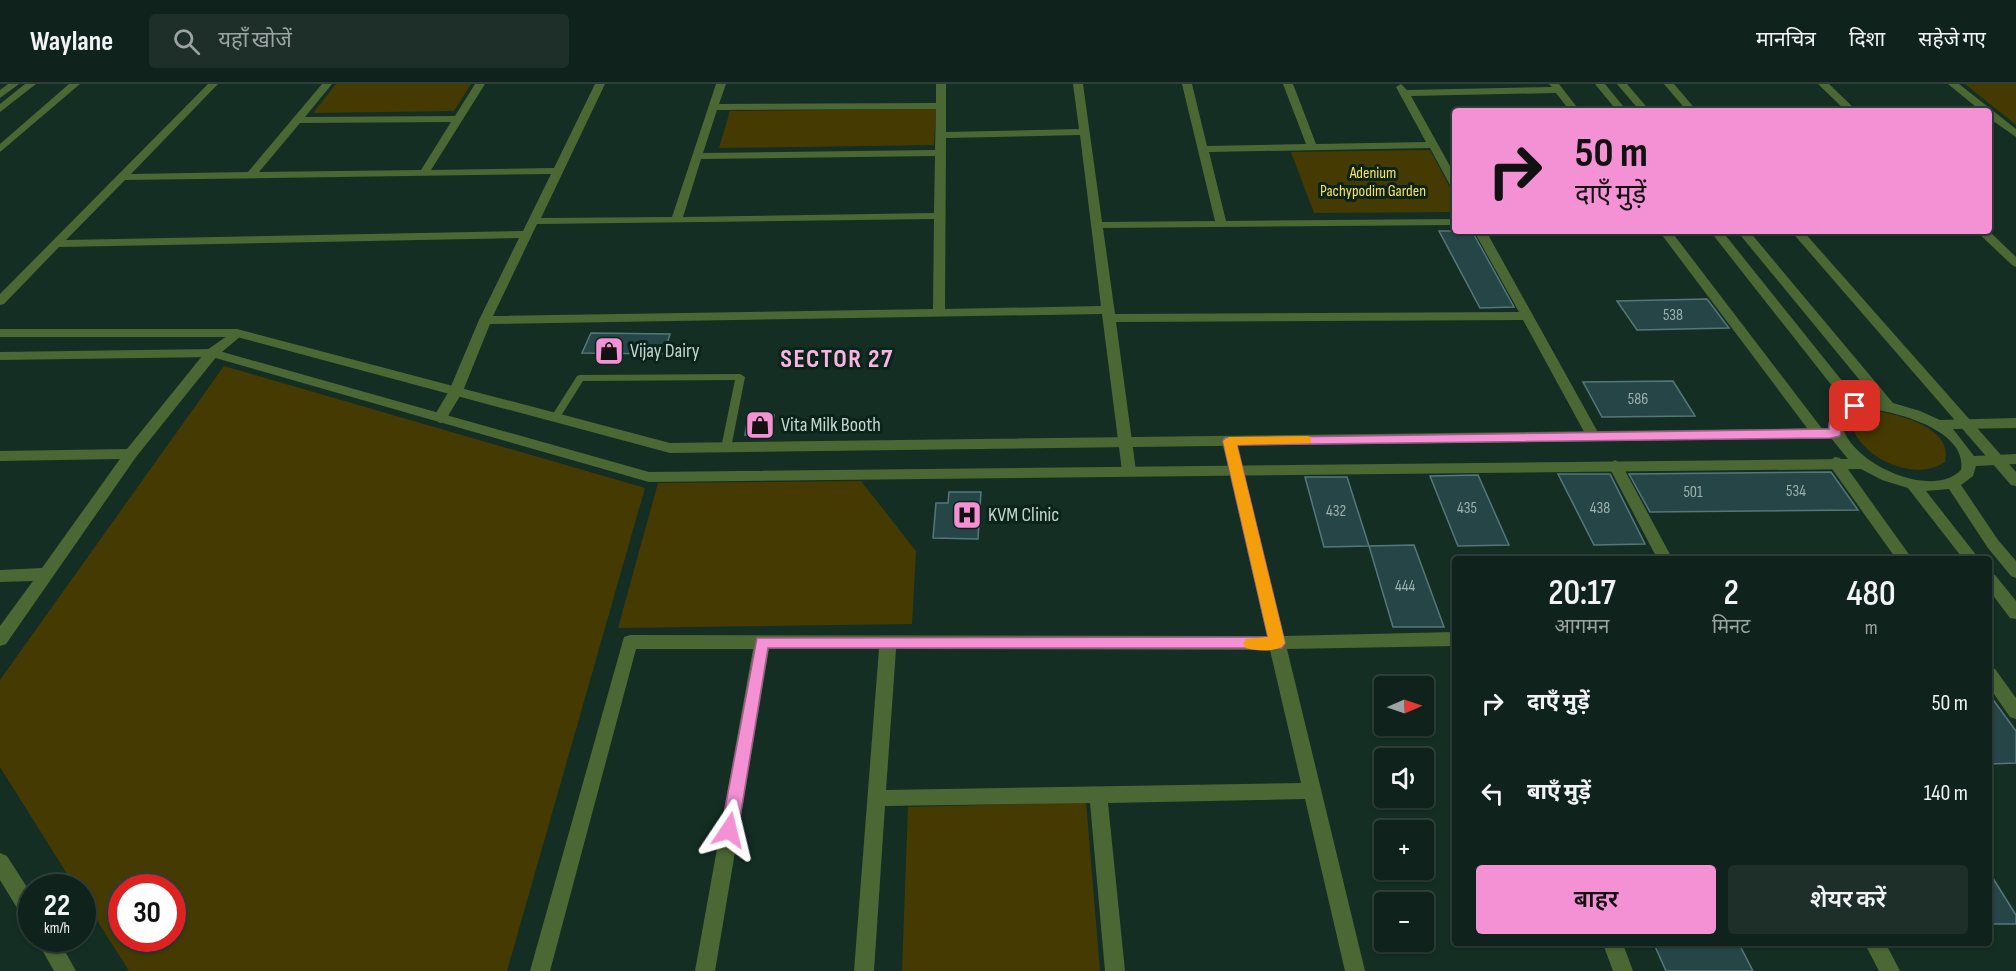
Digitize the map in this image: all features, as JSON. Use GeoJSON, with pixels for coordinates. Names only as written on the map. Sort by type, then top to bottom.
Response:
{"type":"FeatureCollection","features":[{"type":"Feature","properties":{"kind":"street"},"geometry":{"type":"LineString","coordinates":[[0,95],[14,84]]}},
{"type":"Feature","properties":{"kind":"street"},"geometry":{"type":"LineString","coordinates":[[0,109],[31,84]]}},
{"type":"Feature","properties":{"kind":"street"},"geometry":{"type":"LineString","coordinates":[[0,149],[75,84]]}},
{"type":"Feature","properties":{"kind":"street"},"geometry":{"type":"LineString","coordinates":[[0,301],[213,84]]}},
{"type":"Feature","properties":{"kind":"street"},"geometry":{"type":"LineString","coordinates":[[251,175],[327,84]]}},
{"type":"Feature","properties":{"kind":"street"},"geometry":{"type":"LineString","coordinates":[[424,173],[480,84]]}},
{"type":"Feature","properties":{"kind":"street"},"geometry":{"type":"LineString","coordinates":[[440,417],[456,391],[485,320],[600,84]]}},
{"type":"Feature","properties":{"kind":"street"},"geometry":{"type":"LineString","coordinates":[[676,220],[722,84]]}},
{"type":"Feature","properties":{"kind":"street"},"geometry":{"type":"LineString","coordinates":[[939,312],[941,84]]}},
{"type":"Feature","properties":{"kind":"street"},"geometry":{"type":"LineString","coordinates":[[1078,84],[1129,471]]}},
{"type":"Feature","properties":{"kind":"street"},"geometry":{"type":"LineString","coordinates":[[1187,84],[1221,224]]}},
{"type":"Feature","properties":{"kind":"street"},"geometry":{"type":"LineString","coordinates":[[1287,84],[1312,147]]}},
{"type":"Feature","properties":{"kind":"street"},"geometry":{"type":"LineString","coordinates":[[1600,84],[1620,108]]}},
{"type":"Feature","properties":{"kind":"street"},"geometry":{"type":"LineString","coordinates":[[1622,84],[1642,108]]}},
{"type":"Feature","properties":{"kind":"street"},"geometry":{"type":"LineString","coordinates":[[1669,84],[1689,108]]}},
{"type":"Feature","properties":{"kind":"street"},"geometry":{"type":"LineString","coordinates":[[1823,84],[1849,108]]}},
{"type":"Feature","properties":{"kind":"street"},"geometry":{"type":"LineString","coordinates":[[1953,84],[1983,108]]}},
{"type":"Feature","properties":{"kind":"street"},"geometry":{"type":"LineString","coordinates":[[1452,180],[1402,88],[1556,87],[1573,108]]}},
{"type":"Feature","properties":{"kind":"street"},"geometry":{"type":"LineString","coordinates":[[713,107],[941,106]]}},
{"type":"Feature","properties":{"kind":"street"},"geometry":{"type":"LineString","coordinates":[[1992,115],[2016,134]]}},
{"type":"Feature","properties":{"kind":"street"},"geometry":{"type":"LineString","coordinates":[[297,120],[458,119]]}},
{"type":"Feature","properties":{"kind":"street"},"geometry":{"type":"LineString","coordinates":[[941,135],[1084,132]]}},
{"type":"Feature","properties":{"kind":"street"},"geometry":{"type":"LineString","coordinates":[[1203,149],[1433,145]]}},
{"type":"Feature","properties":{"kind":"street"},"geometry":{"type":"LineString","coordinates":[[698,156],[940,153]]}},
{"type":"Feature","properties":{"kind":"street"},"geometry":{"type":"LineString","coordinates":[[121,177],[558,171]]}},
{"type":"Feature","properties":{"kind":"street"},"geometry":{"type":"LineString","coordinates":[[533,221],[940,216]]}},
{"type":"Feature","properties":{"kind":"street"},"geometry":{"type":"LineString","coordinates":[[1096,225],[1452,222]]}},
{"type":"Feature","properties":{"kind":"street"},"geometry":{"type":"LineString","coordinates":[[55,244],[527,234]]}},
{"type":"Feature","properties":{"kind":"street"},"geometry":{"type":"LineString","coordinates":[[1482,234],[1593,436]]}},
{"type":"Feature","properties":{"kind":"street"},"geometry":{"type":"LineString","coordinates":[[1667,234],[1818,433]]}},
{"type":"Feature","properties":{"kind":"street"},"geometry":{"type":"LineString","coordinates":[[1718,234],[1855,406]]}},
{"type":"Feature","properties":{"kind":"street"},"geometry":{"type":"LineString","coordinates":[[1745,234],[1888,406]]}},
{"type":"Feature","properties":{"kind":"street"},"geometry":{"type":"LineString","coordinates":[[1800,234],[2016,481]]}},
{"type":"Feature","properties":{"kind":"street"},"geometry":{"type":"LineString","coordinates":[[1985,234],[2016,262]]}},
{"type":"Feature","properties":{"kind":"street"},"geometry":{"type":"LineString","coordinates":[[485,320],[939,312],[1527,316]]}},
{"type":"Feature","properties":{"kind":"street"},"geometry":{"type":"LineString","coordinates":[[0,333],[237,333],[670,448],[1835,433]]}},
{"type":"Feature","properties":{"kind":"street"},"geometry":{"type":"LineString","coordinates":[[0,639],[131,454],[212,353],[237,333]]}},
{"type":"Feature","properties":{"kind":"street"},"geometry":{"type":"LineString","coordinates":[[0,356],[212,353],[649,477],[1835,462],[1863,464]]}},
{"type":"Feature","properties":{"kind":"street"},"geometry":{"type":"LineString","coordinates":[[1855,406],[1888,406],[1913,413],[1937,425],[1963,448],[1969,461],[1969,471],[1964,479],[1936,487],[1913,485],[1863,464],[1841,443],[1835,433],[1835,421],[1842,412],[1855,406]]}},
{"type":"Feature","properties":{"kind":"street"},"geometry":{"type":"LineString","coordinates":[[1937,425],[2016,423]]}},
{"type":"Feature","properties":{"kind":"street"},"geometry":{"type":"LineString","coordinates":[[1229,441],[1355,971]]}},
{"type":"Feature","properties":{"kind":"street"},"geometry":{"type":"LineString","coordinates":[[0,456],[131,454]]}},
{"type":"Feature","properties":{"kind":"street"},"geometry":{"type":"LineString","coordinates":[[1969,461],[2016,459]]}},
{"type":"Feature","properties":{"kind":"street"},"geometry":{"type":"LineString","coordinates":[[1835,462],[1903,556]]}},
{"type":"Feature","properties":{"kind":"street"},"geometry":{"type":"LineString","coordinates":[[1615,465],[1664,556]]}},
{"type":"Feature","properties":{"kind":"street"},"geometry":{"type":"LineString","coordinates":[[1953,484],[1993,544],[2016,572]]}},
{"type":"Feature","properties":{"kind":"street"},"geometry":{"type":"LineString","coordinates":[[1913,485],[1970,556]]}},
{"type":"Feature","properties":{"kind":"street"},"geometry":{"type":"LineString","coordinates":[[0,576],[46,574]]}},
{"type":"Feature","properties":{"kind":"street"},"geometry":{"type":"LineString","coordinates":[[1992,583],[2016,613]]}},
{"type":"Feature","properties":{"kind":"street"},"geometry":{"type":"LineString","coordinates":[[540,971],[630,642],[1277,643],[1452,639]]}},
{"type":"Feature","properties":{"kind":"street"},"geometry":{"type":"LineString","coordinates":[[705,971],[762,642]]}},
{"type":"Feature","properties":{"kind":"street"},"geometry":{"type":"LineString","coordinates":[[864,971],[888,643]]}},
{"type":"Feature","properties":{"kind":"street"},"geometry":{"type":"LineString","coordinates":[[1992,678],[2016,712]]}},
{"type":"Feature","properties":{"kind":"street"},"geometry":{"type":"LineString","coordinates":[[877,798],[1313,790]]}},
{"type":"Feature","properties":{"kind":"street"},"geometry":{"type":"LineString","coordinates":[[1098,794],[1115,971]]}},
{"type":"Feature","properties":{"kind":"street"},"geometry":{"type":"LineString","coordinates":[[0,862],[18,891]]}},
{"type":"Feature","properties":{"kind":"street"},"geometry":{"type":"LineString","coordinates":[[1614,946],[1623,971]]}},
{"type":"Feature","properties":{"kind":"street"},"geometry":{"type":"LineString","coordinates":[[1876,946],[1890,971]]}},
{"type":"Feature","properties":{"kind":"street"},"geometry":{"type":"LineString","coordinates":[[54,952],[66,971]]}},
{"type":"Feature","properties":{"kind":"lane"},"geometry":{"type":"LineString","coordinates":[[556,417],[580,378],[740,377],[726,448]]}},
{"type":"Feature","properties":{"kind":"green space"},"geometry":{"type":"Polygon","coordinates":[[[336,84],[471,84],[454,111],[313,113],[336,84]]]}},
{"type":"Feature","properties":{"kind":"green space"},"geometry":{"type":"Polygon","coordinates":[[[1965,84],[2016,84],[2016,125],[1965,84]]]}},
{"type":"Feature","properties":{"kind":"green space"},"geometry":{"type":"Polygon","coordinates":[[[936,109],[934,145],[719,148],[730,111],[936,109]]]}},
{"type":"Feature","properties":{"kind":"green space","name":"Adenium Pachypodim Garden"},"geometry":{"type":"Polygon","coordinates":[[[1430,150],[1452,191],[1452,212],[1314,213],[1291,152],[1430,150]]]}},
{"type":"Feature","properties":{"kind":"green space"},"geometry":{"type":"Polygon","coordinates":[[[224,366],[645,488],[507,971],[129,971],[117,952],[186,952],[186,874],[108,874],[108,938],[96,919],[96,874],[67,874],[0,767],[0,680],[224,366]]]}},
{"type":"Feature","properties":{"kind":"green space"},"geometry":{"type":"Polygon","coordinates":[[[1881,412],[1914,421],[1935,433],[1942,441],[1946,451],[1945,462],[1933,468],[1906,469],[1893,465],[1868,450],[1853,429],[1854,424],[1863,415],[1881,412]]]}},
{"type":"Feature","properties":{"kind":"green space"},"geometry":{"type":"Polygon","coordinates":[[[861,481],[916,551],[912,624],[618,628],[658,483],[861,481]]]}},
{"type":"Feature","properties":{"kind":"green space"},"geometry":{"type":"Polygon","coordinates":[[[1086,802],[1100,971],[902,971],[908,807],[1086,802]]]}},
{"type":"Feature","properties":{"kind":"building"},"geometry":{"type":"Polygon","coordinates":[[[1439,231],[1452,231],[1452,234],[1474,234],[1514,307],[1480,308],[1439,231]]]}},
{"type":"Feature","properties":{"kind":"building"},"geometry":{"type":"Polygon","coordinates":[[[1707,299],[1729,328],[1637,330],[1617,301],[1707,299]]]}},
{"type":"Feature","properties":{"kind":"building"},"geometry":{"type":"Polygon","coordinates":[[[591,333],[670,334],[664,354],[582,353],[591,333]]]}},
{"type":"Feature","properties":{"kind":"building"},"geometry":{"type":"Polygon","coordinates":[[[1673,381],[1695,416],[1602,417],[1583,382],[1673,381]]]}},
{"type":"Feature","properties":{"kind":"building","name":"Vita Milk Booth"},"geometry":{"type":"Polygon","coordinates":[[[774,415],[771,434],[745,435],[748,416],[774,415]]]}},
{"type":"Feature","properties":{"kind":"building"},"geometry":{"type":"Polygon","coordinates":[[[1831,472],[1858,510],[1650,512],[1629,474],[1831,472]]]}},
{"type":"Feature","properties":{"kind":"building"},"geometry":{"type":"Polygon","coordinates":[[[1558,474],[1610,474],[1645,544],[1594,545],[1558,474]]]}},
{"type":"Feature","properties":{"kind":"building"},"geometry":{"type":"Polygon","coordinates":[[[1478,475],[1509,545],[1458,546],[1430,476],[1478,475]]]}},
{"type":"Feature","properties":{"kind":"building"},"geometry":{"type":"Polygon","coordinates":[[[1305,477],[1347,477],[1369,546],[1324,547],[1305,477]]]}},
{"type":"Feature","properties":{"kind":"building"},"geometry":{"type":"Polygon","coordinates":[[[949,492],[981,492],[978,539],[933,538],[936,503],[948,503],[949,492]]]}},
{"type":"Feature","properties":{"kind":"building"},"geometry":{"type":"Polygon","coordinates":[[[1414,545],[1444,627],[1393,627],[1369,546],[1414,545]]]}},
{"type":"Feature","properties":{"kind":"building"},"geometry":{"type":"Polygon","coordinates":[[[1992,698],[2016,731],[2016,763],[1992,764],[1992,698]]]}},
{"type":"Feature","properties":{"kind":"building"},"geometry":{"type":"Polygon","coordinates":[[[1992,877],[2016,915],[2016,924],[1992,924],[1992,877]]]}},
{"type":"Feature","properties":{"kind":"building"},"geometry":{"type":"Polygon","coordinates":[[[1655,946],[1740,946],[1753,971],[1666,971],[1655,946]]]}},
{"type":"Feature","properties":{"kind":"slow traffic"},"geometry":{"type":"LineString","coordinates":[[1251,643],[1277,643],[1229,441],[1307,440]]}},
{"type":"Feature","properties":{"kind":"place","name":"Vijay Dairy"},"geometry":{"type":"Point","coordinates":[609,351]}},
{"type":"Feature","properties":{"kind":"place","name":"Vita Milk Booth"},"geometry":{"type":"Point","coordinates":[760,425]}},
{"type":"Feature","properties":{"kind":"place","name":"KVM Clinic"},"geometry":{"type":"Point","coordinates":[967,515]}},
{"type":"Feature","properties":{"kind":"district","name":"SECTOR 27"},"geometry":{"type":"Point","coordinates":[837,359]}},
{"type":"Feature","properties":{"kind":"route"},"geometry":{"type":"LineString","coordinates":[[729,830],[762,642],[1277,643],[1229,441],[1831,434],[1835,433],[1835,421],[1842,412],[1855,406]]}}]}
